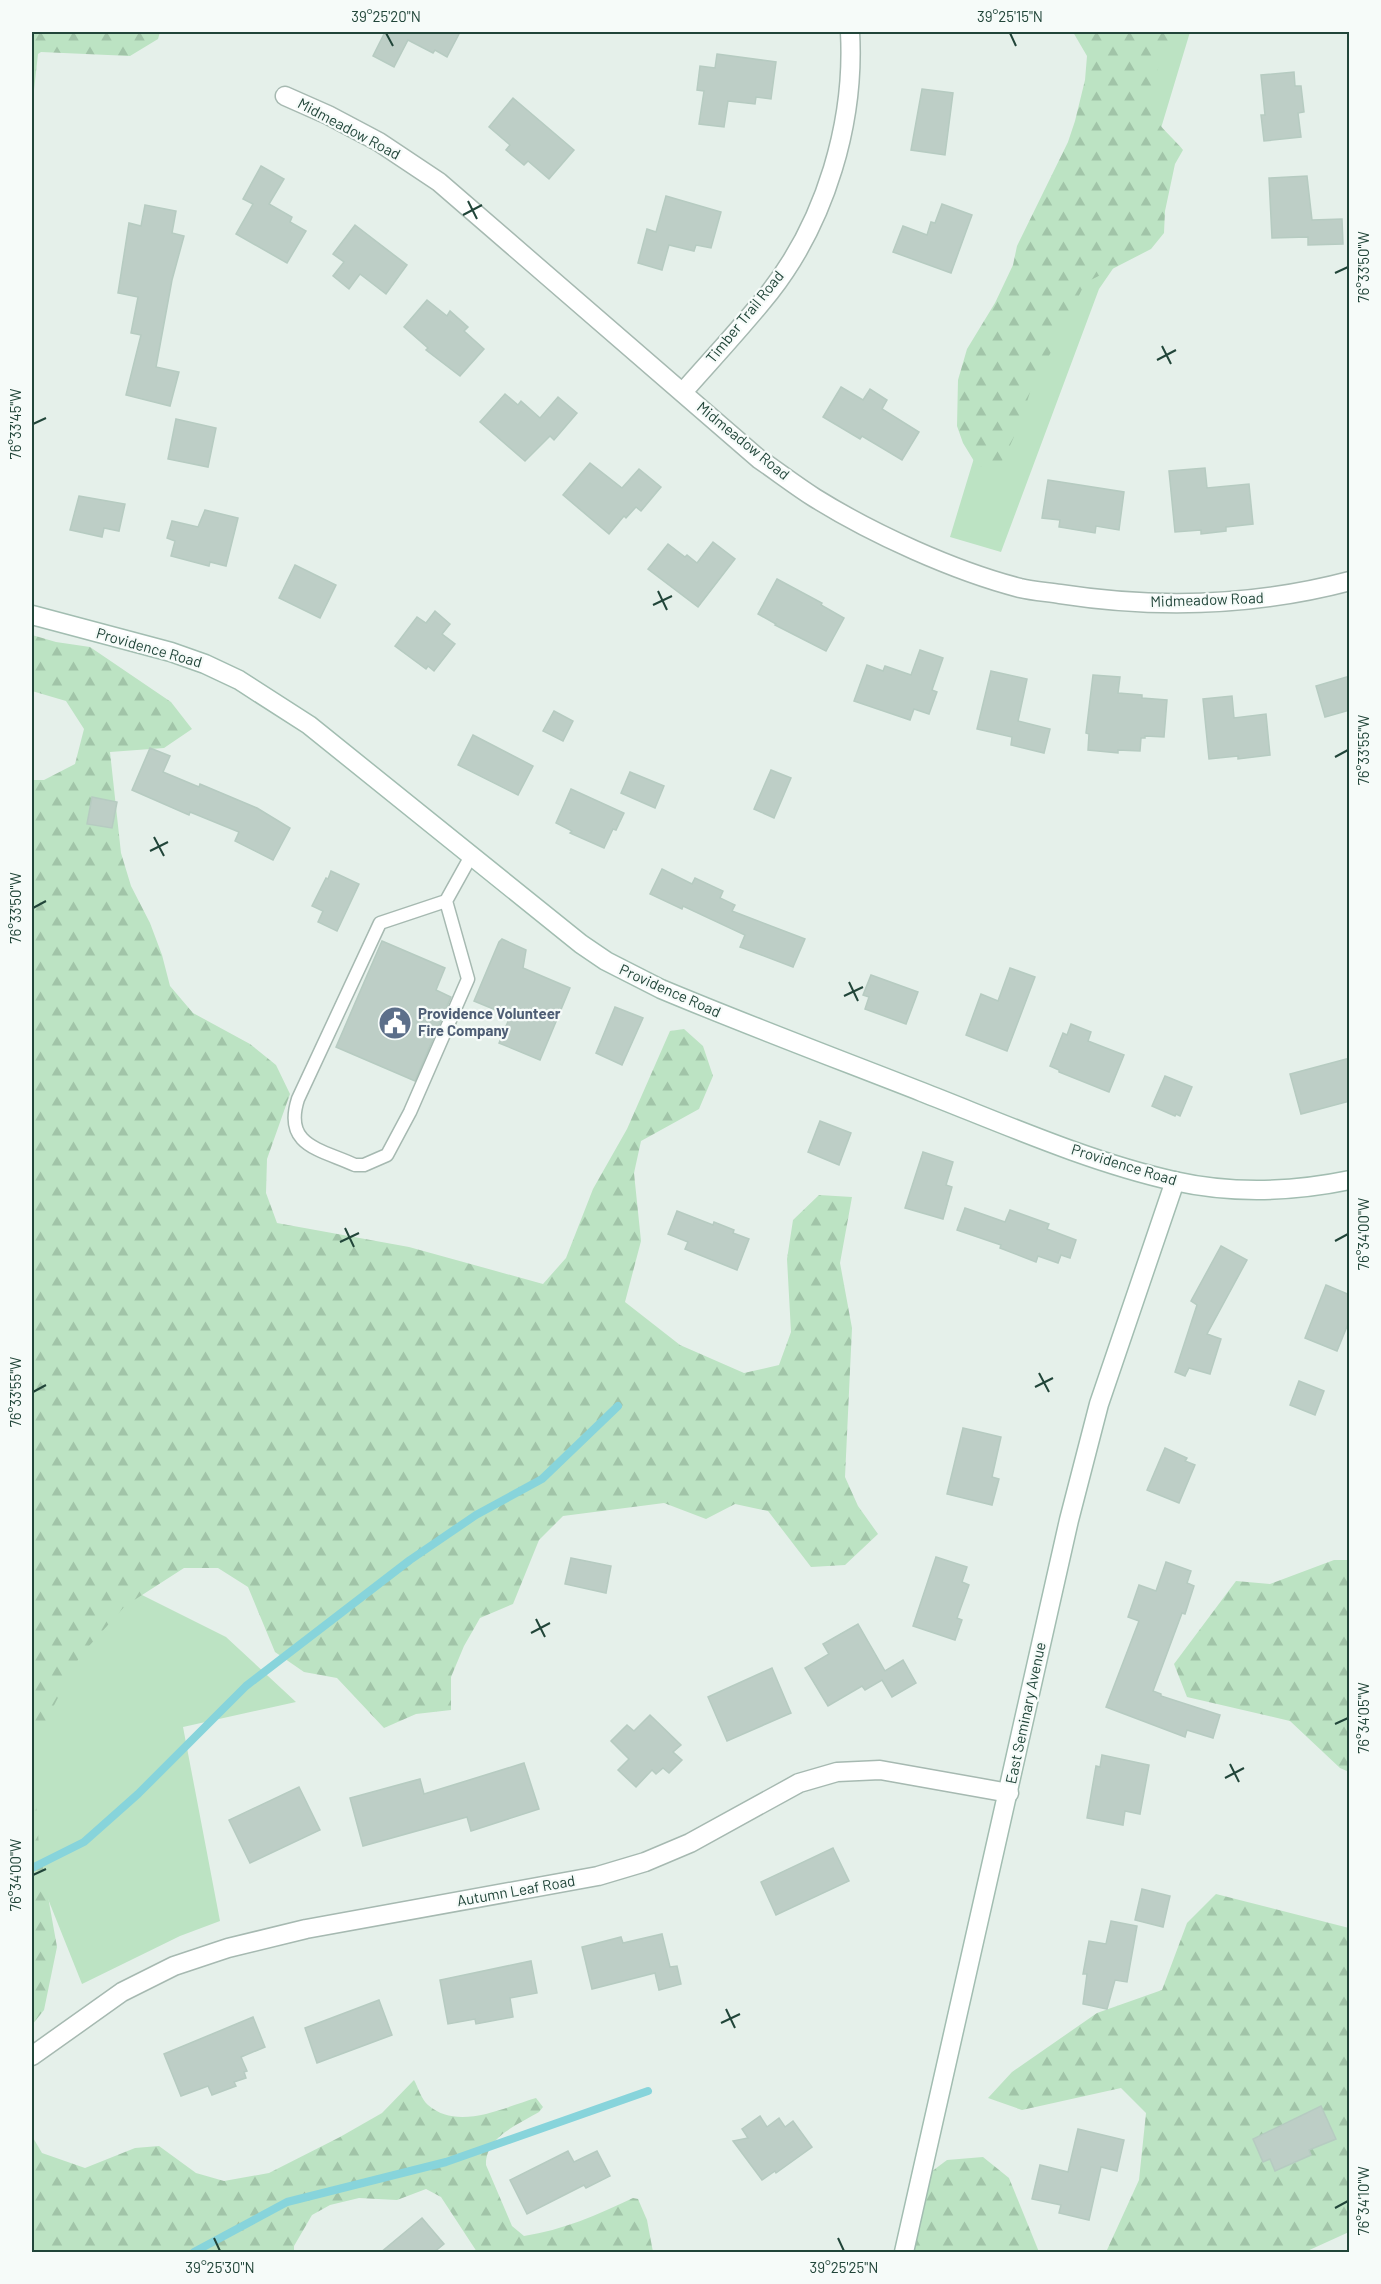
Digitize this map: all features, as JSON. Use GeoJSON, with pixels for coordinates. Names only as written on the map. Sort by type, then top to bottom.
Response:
{"type":"FeatureCollection","features":[{"type":"Feature","properties":{"kind":"street","name":"Timber Trail Road"},"geometry":{"type":"LineString","coordinates":[[683,392],[771,291],[799,247],[824,196],[840,142],[848,91],[850,32]]}},
{"type":"Feature","properties":{"kind":"street","name":"Midmeadow Road"},"geometry":{"type":"LineString","coordinates":[[285,96],[328,115],[379,142],[439,182],[759,459],[815,498],[871,530],[947,563],[1020,588],[1093,599],[1172,604],[1237,601],[1294,594],[1350,581]]}},
{"type":"Feature","properties":{"kind":"street","name":"Providence Road"},"geometry":{"type":"LineString","coordinates":[[32,615],[171,652],[206,664],[239,680],[309,725],[581,944],[606,961],[651,985],[1048,1141],[1138,1172],[1175,1182],[1244,1190],[1286,1190],[1350,1180]]}},
{"type":"Feature","properties":{"kind":"street","name":"East Seminary Avenue"},"geometry":{"type":"LineString","coordinates":[[904,2253],[1069,1520],[1099,1404],[1175,1182]]}},
{"type":"Feature","properties":{"kind":"street","name":"Autumn Leaf Road"},"geometry":{"type":"LineString","coordinates":[[32,2056],[122,1992],[174,1966],[228,1948],[306,1929],[598,1876],[636,1865],[690,1844],[799,1784],[837,1772],[880,1770],[1009,1793]]}},
{"type":"Feature","properties":{"kind":"lane"},"geometry":{"type":"LineString","coordinates":[[446,901],[468,979],[410,1112],[387,1155],[364,1165],[355,1165],[305,1142],[295,1131],[293,1114],[298,1099],[380,923],[446,901],[471,856]]}},
{"type":"Feature","properties":{"kind":"green space"},"geometry":{"type":"Polygon","coordinates":[[[32,32],[160,32],[158,39],[130,56],[41,52],[38,54],[32,108],[32,32]]]}},
{"type":"Feature","properties":{"kind":"green space"},"geometry":{"type":"Polygon","coordinates":[[[1073,32],[1171,32],[1155,77],[1151,100],[1158,122],[1183,150],[1175,164],[1165,211],[1164,233],[1151,249],[1085,283],[1031,389],[1021,421],[1004,459],[998,465],[988,468],[977,466],[963,443],[957,426],[958,380],[967,349],[995,303],[1013,265],[1017,246],[1068,142],[1075,121],[1085,80],[1087,56],[1073,32]]]}},
{"type":"Feature","properties":{"kind":"green space"},"geometry":{"type":"Polygon","coordinates":[[[1130,32],[1190,32],[1123,254],[1099,289],[1001,552],[950,537],[1027,284],[1130,32]]]}},
{"type":"Feature","properties":{"kind":"green space"},"geometry":{"type":"Polygon","coordinates":[[[32,635],[56,642],[90,647],[171,702],[192,729],[164,748],[110,752],[121,853],[131,886],[150,923],[162,955],[170,986],[193,1013],[250,1044],[276,1065],[290,1094],[267,1159],[266,1193],[277,1223],[409,1247],[543,1284],[566,1258],[593,1189],[627,1129],[670,1031],[684,1029],[703,1046],[713,1076],[699,1109],[641,1141],[634,1173],[641,1241],[625,1302],[680,1345],[744,1373],[779,1365],[791,1332],[787,1259],[793,1220],[819,1195],[852,1197],[840,1263],[852,1328],[845,1477],[858,1506],[878,1534],[845,1565],[811,1567],[768,1511],[735,1504],[706,1519],[664,1503],[563,1516],[539,1540],[513,1604],[480,1618],[464,1646],[451,1677],[451,1710],[416,1714],[384,1728],[337,1678],[304,1672],[275,1652],[248,1587],[218,1568],[184,1568],[125,1606],[80,1656],[32,1747],[32,780],[44,780],[75,764],[84,729],[66,701],[32,691],[32,635]]]}},
{"type":"Feature","properties":{"kind":"green space"},"geometry":{"type":"Polygon","coordinates":[[[1334,1560],[1349,1560],[1349,1772],[1340,1768],[1290,1721],[1187,1697],[1174,1664],[1236,1581],[1270,1584],[1334,1560]]]}},
{"type":"Feature","properties":{"kind":"green space"},"geometry":{"type":"Polygon","coordinates":[[[106,1577],[226,1637],[296,1702],[183,1727],[220,1921],[180,1936],[82,1984],[32,1859],[32,1701],[106,1577]]]}},
{"type":"Feature","properties":{"kind":"green space"},"geometry":{"type":"Polygon","coordinates":[[[32,1747],[39,1846],[57,1947],[44,2010],[32,2025],[32,1747]]]}},
{"type":"Feature","properties":{"kind":"green space"},"geometry":{"type":"Polygon","coordinates":[[[1216,1894],[1349,1928],[1349,2232],[1305,2252],[1103,2252],[1107,2250],[1139,2180],[1146,2113],[1121,2088],[1022,2110],[988,2098],[1012,2072],[1097,2013],[1162,1990],[1187,1923],[1216,1894]]]}},
{"type":"Feature","properties":{"kind":"green space"},"geometry":{"type":"Polygon","coordinates":[[[414,2080],[428,2105],[440,2113],[453,2116],[480,2115],[536,2098],[543,2107],[539,2112],[505,2132],[497,2139],[487,2155],[486,2165],[512,2226],[524,2236],[580,2221],[633,2198],[638,2199],[647,2220],[653,2252],[477,2252],[441,2197],[426,2189],[397,2200],[359,2198],[330,2205],[312,2215],[294,2246],[294,2252],[32,2252],[32,2136],[42,2153],[85,2168],[135,2148],[159,2146],[196,2173],[224,2181],[269,2173],[340,2137],[382,2113],[414,2080]]]}},
{"type":"Feature","properties":{"kind":"green space"},"geometry":{"type":"Polygon","coordinates":[[[983,2157],[1009,2178],[1039,2252],[914,2252],[913,2216],[919,2181],[947,2160],[983,2157]]]}},
{"type":"Feature","properties":{"kind":"building"},"geometry":{"type":"Polygon","coordinates":[[[385,32],[460,32],[447,57],[435,50],[433,53],[408,40],[394,67],[373,56],[385,32]]]}},
{"type":"Feature","properties":{"kind":"building"},"geometry":{"type":"Polygon","coordinates":[[[717,54],[776,62],[771,99],[756,97],[755,104],[728,101],[724,127],[699,124],[704,91],[697,90],[700,66],[715,68],[717,54]]]}},
{"type":"Feature","properties":{"kind":"building"},"geometry":{"type":"Polygon","coordinates":[[[1294,72],[1295,86],[1301,86],[1304,112],[1298,113],[1301,137],[1264,141],[1261,115],[1265,115],[1261,75],[1294,72]]]}},
{"type":"Feature","properties":{"kind":"building"},"geometry":{"type":"Polygon","coordinates":[[[922,89],[953,93],[945,155],[911,150],[922,89]]]}},
{"type":"Feature","properties":{"kind":"building"},"geometry":{"type":"Polygon","coordinates":[[[513,98],[574,150],[549,179],[528,161],[524,165],[506,150],[510,145],[489,127],[513,98]]]}},
{"type":"Feature","properties":{"kind":"building"},"geometry":{"type":"Polygon","coordinates":[[[261,166],[284,179],[269,204],[292,217],[290,222],[306,231],[287,263],[236,234],[253,204],[243,199],[261,166]]]}},
{"type":"Feature","properties":{"kind":"building"},"geometry":{"type":"Polygon","coordinates":[[[1307,176],[1312,220],[1342,219],[1343,244],[1308,245],[1308,237],[1272,238],[1269,178],[1307,176]]]}},
{"type":"Feature","properties":{"kind":"building"},"geometry":{"type":"Polygon","coordinates":[[[666,196],[721,212],[711,248],[696,245],[694,251],[669,245],[662,270],[638,263],[647,229],[656,232],[666,196]]]}},
{"type":"Feature","properties":{"kind":"building"},"geometry":{"type":"Polygon","coordinates":[[[942,204],[972,215],[951,273],[893,252],[903,226],[927,235],[931,222],[935,223],[942,204]]]}},
{"type":"Feature","properties":{"kind":"building"},"geometry":{"type":"Polygon","coordinates":[[[145,205],[176,211],[172,233],[184,236],[172,280],[156,367],[179,372],[170,406],[126,395],[141,335],[131,333],[138,297],[118,293],[129,223],[141,226],[145,205]]]}},
{"type":"Feature","properties":{"kind":"building"},"geometry":{"type":"Polygon","coordinates":[[[355,225],[407,265],[386,294],[360,274],[349,289],[333,276],[344,262],[333,254],[355,225]]]}},
{"type":"Feature","properties":{"kind":"building"},"geometry":{"type":"Polygon","coordinates":[[[427,300],[447,316],[450,311],[468,327],[464,331],[484,349],[460,376],[426,350],[428,348],[404,327],[427,300]]]}},
{"type":"Feature","properties":{"kind":"building"},"geometry":{"type":"Polygon","coordinates":[[[841,387],[863,400],[870,389],[887,400],[882,409],[919,432],[902,460],[862,436],[860,439],[823,417],[841,387]]]}},
{"type":"Feature","properties":{"kind":"building"},"geometry":{"type":"Polygon","coordinates":[[[505,394],[518,405],[521,401],[540,418],[558,397],[577,413],[554,440],[550,436],[525,461],[480,422],[505,394]]]}},
{"type":"Feature","properties":{"kind":"building"},"geometry":{"type":"Polygon","coordinates":[[[176,419],[216,428],[208,467],[168,459],[176,419]]]}},
{"type":"Feature","properties":{"kind":"building"},"geometry":{"type":"Polygon","coordinates":[[[590,463],[622,488],[639,469],[661,487],[641,511],[636,507],[626,518],[624,516],[609,534],[563,495],[590,463]]]}},
{"type":"Feature","properties":{"kind":"building"},"geometry":{"type":"Polygon","coordinates":[[[1205,468],[1207,488],[1249,484],[1253,524],[1226,527],[1226,531],[1201,534],[1201,530],[1175,532],[1169,471],[1205,468]]]}},
{"type":"Feature","properties":{"kind":"building"},"geometry":{"type":"Polygon","coordinates":[[[1048,480],[1124,492],[1119,530],[1096,526],[1095,533],[1059,527],[1060,520],[1042,518],[1048,480]]]}},
{"type":"Feature","properties":{"kind":"building"},"geometry":{"type":"Polygon","coordinates":[[[79,496],[125,504],[119,531],[104,528],[102,537],[70,530],[79,496]]]}},
{"type":"Feature","properties":{"kind":"building"},"geometry":{"type":"Polygon","coordinates":[[[205,510],[238,518],[226,566],[210,562],[209,566],[171,556],[175,541],[167,538],[172,521],[198,527],[205,510]]]}},
{"type":"Feature","properties":{"kind":"building"},"geometry":{"type":"Polygon","coordinates":[[[713,542],[735,559],[698,607],[648,569],[668,544],[697,563],[713,542]]]}},
{"type":"Feature","properties":{"kind":"building"},"geometry":{"type":"Polygon","coordinates":[[[295,565],[336,585],[320,618],[279,598],[295,565]]]}},
{"type":"Feature","properties":{"kind":"building"},"geometry":{"type":"Polygon","coordinates":[[[777,579],[822,603],[821,605],[844,618],[826,651],[758,614],[777,579]]]}},
{"type":"Feature","properties":{"kind":"building"},"geometry":{"type":"Polygon","coordinates":[[[435,611],[450,624],[442,634],[455,644],[434,671],[428,666],[426,669],[395,646],[417,617],[426,623],[435,611]]]}},
{"type":"Feature","properties":{"kind":"building"},"geometry":{"type":"Polygon","coordinates":[[[920,650],[943,658],[932,690],[937,692],[929,714],[914,709],[910,720],[854,701],[867,665],[883,671],[885,666],[911,675],[920,650]]]}},
{"type":"Feature","properties":{"kind":"building"},"geometry":{"type":"Polygon","coordinates":[[[991,671],[1027,679],[1018,721],[1050,729],[1044,753],[1011,745],[1012,737],[977,729],[991,671]]]}},
{"type":"Feature","properties":{"kind":"building"},"geometry":{"type":"Polygon","coordinates":[[[1093,675],[1120,677],[1118,693],[1167,700],[1164,737],[1145,736],[1141,738],[1140,751],[1118,750],[1118,753],[1088,750],[1089,734],[1086,733],[1093,675]]]}},
{"type":"Feature","properties":{"kind":"building"},"geometry":{"type":"Polygon","coordinates":[[[1350,676],[1350,710],[1325,717],[1316,686],[1350,676]]]}},
{"type":"Feature","properties":{"kind":"building"},"geometry":{"type":"Polygon","coordinates":[[[1232,696],[1234,718],[1266,714],[1270,755],[1238,759],[1238,756],[1209,759],[1203,699],[1232,696]]]}},
{"type":"Feature","properties":{"kind":"building"},"geometry":{"type":"Polygon","coordinates":[[[554,711],[573,721],[563,741],[543,731],[554,711]]]}},
{"type":"Feature","properties":{"kind":"building"},"geometry":{"type":"Polygon","coordinates":[[[473,735],[533,766],[518,795],[458,765],[473,735]]]}},
{"type":"Feature","properties":{"kind":"building"},"geometry":{"type":"Polygon","coordinates":[[[150,748],[170,756],[163,772],[199,787],[200,784],[257,808],[290,828],[273,860],[235,841],[239,832],[190,812],[189,815],[132,790],[150,748]]]}},
{"type":"Feature","properties":{"kind":"building"},"geometry":{"type":"Polygon","coordinates":[[[771,770],[791,778],[774,818],[754,809],[771,770]]]}},
{"type":"Feature","properties":{"kind":"building"},"geometry":{"type":"Polygon","coordinates":[[[630,772],[664,786],[655,808],[621,793],[630,772]]]}},
{"type":"Feature","properties":{"kind":"building"},"geometry":{"type":"Polygon","coordinates":[[[571,789],[624,813],[604,848],[570,833],[572,831],[556,823],[571,789]]]}},
{"type":"Feature","properties":{"kind":"building"},"geometry":{"type":"Polygon","coordinates":[[[92,797],[117,802],[112,828],[87,824],[92,797]]]}},
{"type":"Feature","properties":{"kind":"building"},"geometry":{"type":"Polygon","coordinates":[[[662,869],[692,884],[695,878],[723,891],[720,898],[735,905],[732,911],[805,939],[793,967],[740,947],[745,935],[683,906],[682,909],[650,894],[662,869]]]}},
{"type":"Feature","properties":{"kind":"building"},"geometry":{"type":"Polygon","coordinates":[[[331,871],[359,884],[337,931],[318,922],[323,911],[312,906],[331,871]]]}},
{"type":"Feature","properties":{"kind":"building"},"geometry":{"type":"Polygon","coordinates":[[[502,939],[526,950],[523,968],[570,988],[540,1060],[499,1043],[509,1019],[508,1015],[474,1001],[502,939]]]}},
{"type":"Feature","properties":{"kind":"building","name":"Providence Volunteer Fire Company"},"geometry":{"type":"Polygon","coordinates":[[[382,941],[445,968],[436,990],[451,997],[415,1081],[336,1047],[382,941]]]}},
{"type":"Feature","properties":{"kind":"building"},"geometry":{"type":"Polygon","coordinates":[[[1010,968],[1035,977],[1007,1051],[966,1035],[981,994],[998,1001],[1010,968]]]}},
{"type":"Feature","properties":{"kind":"building"},"geometry":{"type":"Polygon","coordinates":[[[871,975],[918,992],[906,1024],[865,1009],[869,997],[863,995],[871,975]]]}},
{"type":"Feature","properties":{"kind":"building"},"geometry":{"type":"Polygon","coordinates":[[[615,1007],[643,1018],[622,1065],[596,1053],[615,1007]]]}},
{"type":"Feature","properties":{"kind":"building"},"geometry":{"type":"Polygon","coordinates":[[[1071,1024],[1091,1032],[1088,1041],[1124,1055],[1109,1092],[1059,1072],[1050,1066],[1063,1033],[1067,1035],[1071,1024]]]}},
{"type":"Feature","properties":{"kind":"building"},"geometry":{"type":"Polygon","coordinates":[[[1350,1058],[1350,1101],[1301,1114],[1290,1074],[1350,1058]]]}},
{"type":"Feature","properties":{"kind":"building"},"geometry":{"type":"Polygon","coordinates":[[[1165,1076],[1192,1087],[1180,1116],[1152,1106],[1165,1076]]]}},
{"type":"Feature","properties":{"kind":"building"},"geometry":{"type":"Polygon","coordinates":[[[820,1121],[851,1133],[839,1165],[808,1152],[820,1121]]]}},
{"type":"Feature","properties":{"kind":"building"},"geometry":{"type":"Polygon","coordinates":[[[923,1152],[953,1162],[946,1185],[952,1187],[943,1219],[905,1208],[923,1152]]]}},
{"type":"Feature","properties":{"kind":"building"},"geometry":{"type":"Polygon","coordinates":[[[965,1208],[1005,1222],[1010,1210],[1049,1224],[1047,1229],[1076,1240],[1070,1258],[1061,1255],[1058,1263],[1038,1256],[1036,1262],[1000,1248],[1001,1245],[957,1230],[965,1208]]]}},
{"type":"Feature","properties":{"kind":"building"},"geometry":{"type":"Polygon","coordinates":[[[677,1211],[713,1225],[714,1222],[749,1239],[737,1270],[685,1249],[688,1242],[668,1234],[677,1211]]]}},
{"type":"Feature","properties":{"kind":"building"},"geometry":{"type":"Polygon","coordinates":[[[1221,1246],[1247,1260],[1207,1334],[1221,1339],[1210,1374],[1189,1368],[1185,1376],[1175,1372],[1197,1305],[1191,1301],[1221,1246]]]}},
{"type":"Feature","properties":{"kind":"building"},"geometry":{"type":"Polygon","coordinates":[[[1326,1285],[1350,1295],[1350,1319],[1337,1351],[1305,1338],[1326,1285]]]}},
{"type":"Feature","properties":{"kind":"building"},"geometry":{"type":"Polygon","coordinates":[[[1299,1381],[1324,1391],[1315,1415],[1290,1405],[1299,1381]]]}},
{"type":"Feature","properties":{"kind":"building"},"geometry":{"type":"Polygon","coordinates":[[[963,1428],[1001,1437],[992,1477],[999,1479],[992,1505],[947,1494],[963,1428]]]}},
{"type":"Feature","properties":{"kind":"building"},"geometry":{"type":"Polygon","coordinates":[[[1165,1448],[1187,1458],[1185,1461],[1195,1465],[1179,1503],[1147,1490],[1165,1448]]]}},
{"type":"Feature","properties":{"kind":"building"},"geometry":{"type":"Polygon","coordinates":[[[936,1557],[967,1567],[962,1582],[969,1585],[957,1618],[962,1620],[955,1640],[913,1626],[936,1557]]]}},
{"type":"Feature","properties":{"kind":"building"},"geometry":{"type":"Polygon","coordinates":[[[571,1558],[611,1566],[606,1593],[565,1584],[571,1558]]]}},
{"type":"Feature","properties":{"kind":"building"},"geometry":{"type":"Polygon","coordinates":[[[1166,1562],[1191,1571],[1187,1583],[1194,1586],[1185,1614],[1182,1613],[1153,1691],[1161,1696],[1220,1715],[1213,1738],[1187,1730],[1185,1737],[1106,1707],[1139,1621],[1128,1617],[1139,1585],[1156,1591],[1166,1562]]]}},
{"type":"Feature","properties":{"kind":"building"},"geometry":{"type":"Polygon","coordinates":[[[858,1624],[885,1671],[903,1660],[916,1683],[892,1697],[882,1680],[865,1690],[862,1686],[828,1706],[805,1668],[829,1654],[823,1644],[858,1624]]]}},
{"type":"Feature","properties":{"kind":"building"},"geometry":{"type":"Polygon","coordinates":[[[772,1668],[791,1713],[727,1741],[708,1697],[772,1668]]]}},
{"type":"Feature","properties":{"kind":"building"},"geometry":{"type":"Polygon","coordinates":[[[650,1715],[681,1745],[673,1752],[682,1760],[669,1773],[663,1768],[656,1774],[652,1770],[636,1787],[618,1770],[629,1759],[611,1741],[627,1725],[634,1731],[650,1715]]]}},
{"type":"Feature","properties":{"kind":"building"},"geometry":{"type":"Polygon","coordinates":[[[1102,1755],[1149,1765],[1140,1814],[1125,1811],[1123,1825],[1087,1818],[1096,1766],[1100,1767],[1102,1755]]]}},
{"type":"Feature","properties":{"kind":"building"},"geometry":{"type":"Polygon","coordinates":[[[524,1763],[539,1809],[471,1831],[467,1817],[363,1846],[350,1798],[420,1779],[424,1794],[524,1763]]]}},
{"type":"Feature","properties":{"kind":"building"},"geometry":{"type":"Polygon","coordinates":[[[299,1787],[320,1830],[250,1863],[229,1820],[299,1787]]]}},
{"type":"Feature","properties":{"kind":"building"},"geometry":{"type":"Polygon","coordinates":[[[833,1848],[849,1881],[776,1915],[761,1882],[833,1848]]]}},
{"type":"Feature","properties":{"kind":"building"},"geometry":{"type":"Polygon","coordinates":[[[1142,1889],[1170,1896],[1163,1927],[1135,1920],[1142,1889]]]}},
{"type":"Feature","properties":{"kind":"building"},"geometry":{"type":"Polygon","coordinates":[[[1111,1921],[1137,1926],[1127,1982],[1115,1980],[1107,2009],[1083,2004],[1087,1974],[1083,1974],[1089,1941],[1106,1944],[1111,1921]]]}},
{"type":"Feature","properties":{"kind":"building"},"geometry":{"type":"Polygon","coordinates":[[[662,1934],[670,1967],[677,1966],[681,1984],[659,1990],[655,1973],[592,1989],[582,1947],[621,1937],[623,1943],[662,1934]]]}},
{"type":"Feature","properties":{"kind":"building"},"geometry":{"type":"Polygon","coordinates":[[[531,1961],[537,1993],[510,1998],[513,2017],[476,2024],[475,2019],[448,2024],[440,1980],[531,1961]]]}},
{"type":"Feature","properties":{"kind":"building"},"geometry":{"type":"Polygon","coordinates":[[[379,2000],[392,2035],[317,2063],[305,2028],[379,2000]]]}},
{"type":"Feature","properties":{"kind":"building"},"geometry":{"type":"Polygon","coordinates":[[[253,2017],[265,2047],[241,2057],[247,2071],[244,2072],[246,2078],[234,2082],[236,2086],[212,2095],[208,2086],[181,2096],[164,2054],[253,2017]]]}},
{"type":"Feature","properties":{"kind":"building"},"geometry":{"type":"Polygon","coordinates":[[[1321,2106],[1336,2139],[1309,2150],[1311,2155],[1275,2171],[1270,2159],[1263,2162],[1253,2139],[1321,2106]]]}},
{"type":"Feature","properties":{"kind":"building"},"geometry":{"type":"Polygon","coordinates":[[[760,2116],[767,2127],[779,2118],[785,2127],[793,2121],[812,2147],[776,2173],[775,2171],[762,2180],[733,2141],[748,2138],[742,2129],[760,2116]]]}},
{"type":"Feature","properties":{"kind":"building"},"geometry":{"type":"Polygon","coordinates":[[[1078,2129],[1124,2140],[1117,2171],[1101,2167],[1089,2220],[1059,2213],[1061,2205],[1032,2199],[1040,2165],[1068,2172],[1078,2129]]]}},
{"type":"Feature","properties":{"kind":"building"},"geometry":{"type":"Polygon","coordinates":[[[568,2151],[574,2162],[597,2151],[610,2176],[586,2188],[584,2185],[527,2214],[510,2180],[568,2151]]]}},
{"type":"Feature","properties":{"kind":"building"},"geometry":{"type":"Polygon","coordinates":[[[422,2218],[444,2244],[433,2253],[380,2253],[422,2218]]]}},
{"type":"Feature","properties":{"kind":"waterway"},"geometry":{"type":"LineString","coordinates":[[32,1868],[84,1842],[138,1794],[246,1686],[410,1560],[476,1515],[542,1479],[618,1406]]}},
{"type":"Feature","properties":{"kind":"waterway"},"geometry":{"type":"LineString","coordinates":[[194,2252],[287,2202],[446,2162],[648,2091]]}},
{"type":"Feature","properties":{"kind":"place","name":"Providence Volunteer Fire Company"},"geometry":{"type":"Point","coordinates":[395,1023]}}]}
